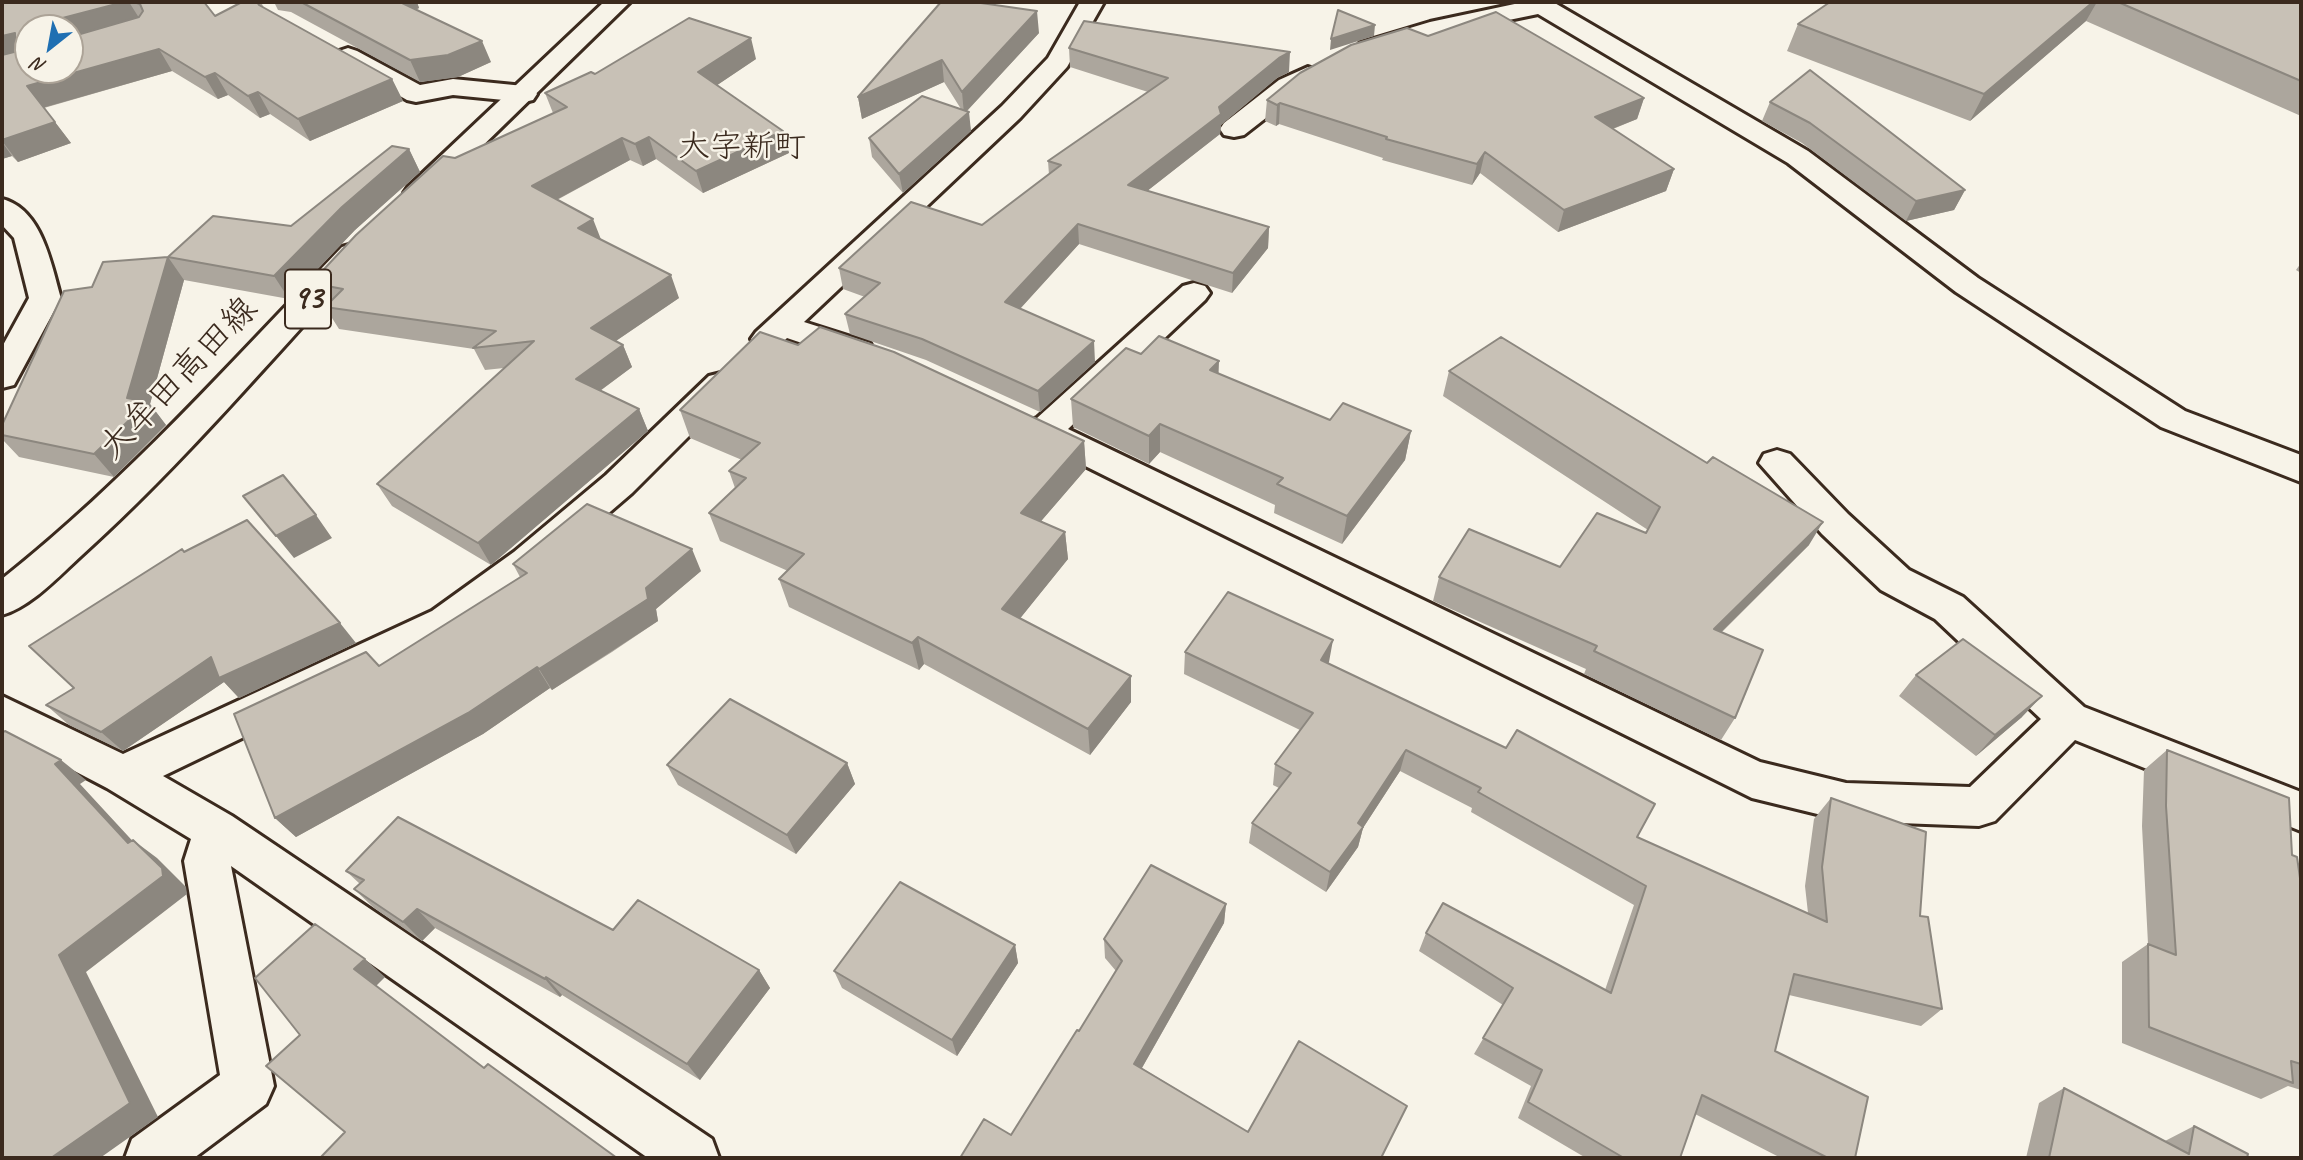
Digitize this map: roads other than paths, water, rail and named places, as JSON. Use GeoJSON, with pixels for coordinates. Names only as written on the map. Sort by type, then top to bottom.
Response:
{"type":"FeatureCollection","features":[{"type":"Feature","properties":{"kind":"street","name":"大牟田高田線"},"geometry":{"type":"LineString","coordinates":[[2,600],[44,568],[129,488],[223,394],[299,309],[387,221],[618,2]]}},
{"type":"Feature","properties":{"kind":"street"},"geometry":{"type":"LineString","coordinates":[[122,775],[446,622],[527,562],[619,484],[781,325],[1011,112],[1058,62],[1092,2]]}},
{"type":"Feature","properties":{"kind":"street"},"geometry":{"type":"LineString","coordinates":[[1234,129],[1288,86],[1339,58],[1430,29],[1538,4],[1798,157],[1967,285],[2173,419],[2301,469]]}},
{"type":"Feature","properties":{"kind":"street"},"geometry":{"type":"LineString","coordinates":[[326,44],[416,94],[453,87],[524,94]]}},
{"type":"Feature","properties":{"kind":"street"},"geometry":{"type":"LineString","coordinates":[[2,208],[28,236],[46,298],[2,377]]}},
{"type":"Feature","properties":{"kind":"street"},"geometry":{"type":"LineString","coordinates":[[1044,431],[1194,293]]}},
{"type":"Feature","properties":{"kind":"street"},"geometry":{"type":"LineString","coordinates":[[781,325],[887,361]]}},
{"type":"Feature","properties":{"kind":"street"},"geometry":{"type":"LineString","coordinates":[[1008,414],[1752,779],[1846,802],[1979,807],[2069,719]]}},
{"type":"Feature","properties":{"kind":"street"},"geometry":{"type":"LineString","coordinates":[[1777,463],[1895,580],[1950,608],[2069,719],[2301,812]]}},
{"type":"Feature","properties":{"kind":"street"},"geometry":{"type":"LineString","coordinates":[[2,713],[122,775],[216,830],[693,1158]]}},
{"type":"Feature","properties":{"kind":"street"},"geometry":{"type":"LineString","coordinates":[[151,1158],[248,1086],[207,861],[216,830]]}},
{"type":"Feature","properties":{"kind":"district","name":"大字新町"},"geometry":{"type":"Point","coordinates":[742,148]}}]}
